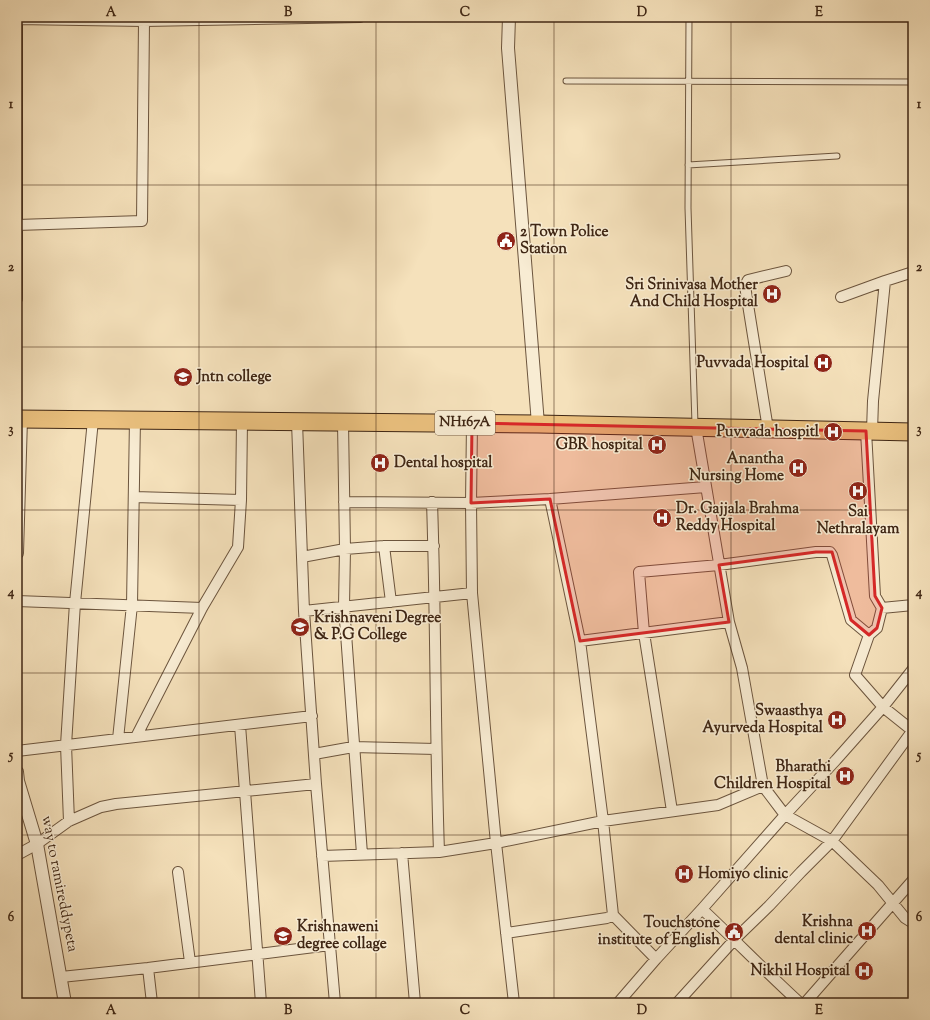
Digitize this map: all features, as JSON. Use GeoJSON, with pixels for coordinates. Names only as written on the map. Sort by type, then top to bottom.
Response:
{"type":"FeatureCollection","features":[{"type":"Feature","properties":{"kind":"highway","name":"NH167A"},"geometry":{"type":"LineString","coordinates":[[19,419],[472,423],[913,432]]}},
{"type":"Feature","properties":{"kind":"street"},"geometry":{"type":"LineString","coordinates":[[17,299],[17,20],[144,21],[360,17]]}},
{"type":"Feature","properties":{"kind":"street"},"geometry":{"type":"LineString","coordinates":[[509,17],[508,48],[538,424]]}},
{"type":"Feature","properties":{"kind":"street"},"geometry":{"type":"LineString","coordinates":[[17,225],[142,221],[144,21]]}},
{"type":"Feature","properties":{"kind":"street"},"geometry":{"type":"LineString","coordinates":[[768,429],[745,286],[748,280],[786,271]]}},
{"type":"Feature","properties":{"kind":"street"},"geometry":{"type":"LineString","coordinates":[[841,297],[913,272]]}},
{"type":"Feature","properties":{"kind":"street"},"geometry":{"type":"LineString","coordinates":[[677,1003],[735,939],[770,906],[832,841],[913,730],[883,707],[855,674],[869,635],[876,628],[882,608],[875,596],[869,431],[885,282]]}},
{"type":"Feature","properties":{"kind":"street"},"geometry":{"type":"LineString","coordinates":[[17,553],[19,419]]}},
{"type":"Feature","properties":{"kind":"street"},"geometry":{"type":"LineString","coordinates":[[68,821],[66,745],[75,603],[93,420]]}},
{"type":"Feature","properties":{"kind":"street"},"geometry":{"type":"LineString","coordinates":[[118,739],[132,605],[135,420]]}},
{"type":"Feature","properties":{"kind":"street"},"geometry":{"type":"LineString","coordinates":[[136,737],[202,608],[238,547],[241,500],[242,421]]}},
{"type":"Feature","properties":{"kind":"street"},"geometry":{"type":"LineString","coordinates":[[297,422],[304,611],[316,784],[335,1003]]}},
{"type":"Feature","properties":{"kind":"street"},"geometry":{"type":"LineString","coordinates":[[343,423],[345,549],[344,606],[353,747],[362,854]]}},
{"type":"Feature","properties":{"kind":"street"},"geometry":{"type":"LineString","coordinates":[[472,423],[472,594],[496,843],[514,1003]]}},
{"type":"Feature","properties":{"kind":"street"},"geometry":{"type":"LineString","coordinates":[[695,427],[729,622],[742,668],[763,786],[784,815],[832,841],[878,885],[892,903],[906,918],[913,923]]}},
{"type":"Feature","properties":{"kind":"street"},"geometry":{"type":"LineString","coordinates":[[344,502],[471,503],[550,499],[706,487]]}},
{"type":"Feature","properties":{"kind":"street"},"geometry":{"type":"LineString","coordinates":[[134,497],[241,500]]}},
{"type":"Feature","properties":{"kind":"street"},"geometry":{"type":"LineString","coordinates":[[550,499],[580,641],[603,821],[613,915],[656,959]]}},
{"type":"Feature","properties":{"kind":"street"},"geometry":{"type":"LineString","coordinates":[[432,502],[436,598],[438,852]]}},
{"type":"Feature","properties":{"kind":"street"},"geometry":{"type":"LineString","coordinates":[[302,557],[345,549],[384,546],[434,546]]}},
{"type":"Feature","properties":{"kind":"street"},"geometry":{"type":"LineString","coordinates":[[384,546],[391,602]]}},
{"type":"Feature","properties":{"kind":"street"},"geometry":{"type":"LineString","coordinates":[[672,811],[644,633],[639,572],[719,565],[816,552],[830,552],[835,563],[851,620],[869,635]]}},
{"type":"Feature","properties":{"kind":"street"},"geometry":{"type":"LineString","coordinates":[[304,611],[472,594]]}},
{"type":"Feature","properties":{"kind":"street"},"geometry":{"type":"LineString","coordinates":[[17,601],[202,608]]}},
{"type":"Feature","properties":{"kind":"street"},"geometry":{"type":"LineString","coordinates":[[882,608],[913,605]]}},
{"type":"Feature","properties":{"kind":"street"},"geometry":{"type":"LineString","coordinates":[[580,641],[729,622]]}},
{"type":"Feature","properties":{"kind":"street"},"geometry":{"type":"LineString","coordinates":[[618,1003],[784,815],[883,707],[913,669]]}},
{"type":"Feature","properties":{"kind":"street"},"geometry":{"type":"LineString","coordinates":[[17,751],[312,716]]}},
{"type":"Feature","properties":{"kind":"street"},"geometry":{"type":"LineString","coordinates":[[240,725],[261,1003]]}},
{"type":"Feature","properties":{"kind":"street"},"geometry":{"type":"LineString","coordinates":[[314,754],[353,747],[436,749]]}},
{"type":"Feature","properties":{"kind":"street","name":"way to ramireddypeta"},"geometry":{"type":"LineString","coordinates":[[17,772],[18,781],[37,844],[65,1003]]}},
{"type":"Feature","properties":{"kind":"street"},"geometry":{"type":"LineString","coordinates":[[17,855],[37,844],[68,821],[101,807],[116,804],[316,784]]}},
{"type":"Feature","properties":{"kind":"street"},"geometry":{"type":"LineString","coordinates":[[322,856],[438,852],[496,843],[603,821],[718,805],[763,786]]}},
{"type":"Feature","properties":{"kind":"street"},"geometry":{"type":"LineString","coordinates":[[402,853],[415,1003]]}},
{"type":"Feature","properties":{"kind":"street"},"geometry":{"type":"LineString","coordinates":[[178,872],[190,962]]}},
{"type":"Feature","properties":{"kind":"street"},"geometry":{"type":"LineString","coordinates":[[805,1003],[913,880]]}},
{"type":"Feature","properties":{"kind":"street"},"geometry":{"type":"LineString","coordinates":[[702,909],[735,939],[772,978],[800,1003]]}},
{"type":"Feature","properties":{"kind":"street"},"geometry":{"type":"LineString","coordinates":[[506,933],[607,918],[613,915]]}},
{"type":"Feature","properties":{"kind":"street"},"geometry":{"type":"LineString","coordinates":[[61,977],[330,946]]}},
{"type":"Feature","properties":{"kind":"street"},"geometry":{"type":"LineString","coordinates":[[148,968],[152,1003]]}},
{"type":"Feature","properties":{"kind":"lane"},"geometry":{"type":"LineString","coordinates":[[689,17],[688,208],[695,427]]}},
{"type":"Feature","properties":{"kind":"lane"},"geometry":{"type":"LineString","coordinates":[[566,81],[913,82]]}},
{"type":"Feature","properties":{"kind":"lane"},"geometry":{"type":"LineString","coordinates":[[688,166],[836,156]]}},
{"type":"Feature","properties":{"kind":"highlighted area"},"geometry":{"type":"Polygon","coordinates":[[[472,423],[866,431],[875,596],[882,608],[877,628],[869,635],[851,620],[832,552],[816,552],[719,565],[729,622],[580,641],[550,499],[471,503],[472,423]]]}},
{"type":"Feature","properties":{"kind":"place","name":"2 Town Police Station"},"geometry":{"type":"Point","coordinates":[506,241]}},
{"type":"Feature","properties":{"kind":"place","name":"Sri Srinivasa Mother And Child Hospital"},"geometry":{"type":"Point","coordinates":[772,294]}},
{"type":"Feature","properties":{"kind":"place","name":"Puvvada Hospital"},"geometry":{"type":"Point","coordinates":[823,363]}},
{"type":"Feature","properties":{"kind":"place","name":"Jntn college"},"geometry":{"type":"Point","coordinates":[183,377]}},
{"type":"Feature","properties":{"kind":"place","name":"Puvvada hospitl"},"geometry":{"type":"Point","coordinates":[833,432]}},
{"type":"Feature","properties":{"kind":"place","name":"GBR hospital"},"geometry":{"type":"Point","coordinates":[657,445]}},
{"type":"Feature","properties":{"kind":"place","name":"Dental hospital"},"geometry":{"type":"Point","coordinates":[380,463]}},
{"type":"Feature","properties":{"kind":"place","name":"Anantha Nursing Home"},"geometry":{"type":"Point","coordinates":[798,468]}},
{"type":"Feature","properties":{"kind":"place","name":"Sai Nethralayam"},"geometry":{"type":"Point","coordinates":[858,491]}},
{"type":"Feature","properties":{"kind":"place","name":"Dr. Gajjala Brahma Reddy Hospital"},"geometry":{"type":"Point","coordinates":[662,518]}},
{"type":"Feature","properties":{"kind":"place","name":"Krishnaveni Degree & P.G College"},"geometry":{"type":"Point","coordinates":[300,627]}},
{"type":"Feature","properties":{"kind":"place","name":"Swaasthya Ayurveda Hospital"},"geometry":{"type":"Point","coordinates":[837,720]}},
{"type":"Feature","properties":{"kind":"place","name":"Bharathi Children Hospital"},"geometry":{"type":"Point","coordinates":[845,776]}},
{"type":"Feature","properties":{"kind":"place","name":"Homiyo clinic"},"geometry":{"type":"Point","coordinates":[684,874]}},
{"type":"Feature","properties":{"kind":"place","name":"Krishna dental clinic"},"geometry":{"type":"Point","coordinates":[867,931]}},
{"type":"Feature","properties":{"kind":"place","name":"Touchstone institute of English"},"geometry":{"type":"Point","coordinates":[734,932]}},
{"type":"Feature","properties":{"kind":"place","name":"Krishnaweni degree collage"},"geometry":{"type":"Point","coordinates":[283,936]}},
{"type":"Feature","properties":{"kind":"place","name":"Nikhil Hospital"},"geometry":{"type":"Point","coordinates":[864,971]}}]}
